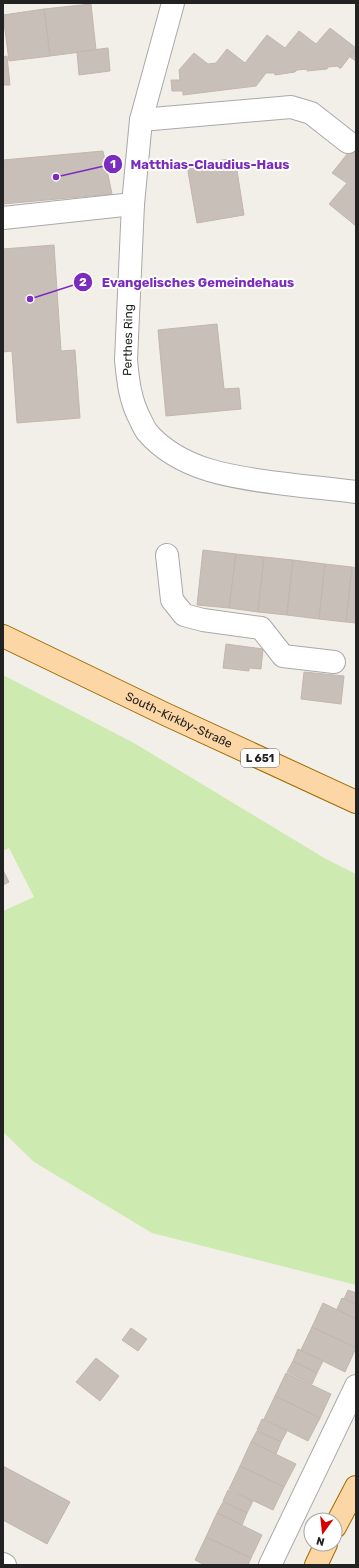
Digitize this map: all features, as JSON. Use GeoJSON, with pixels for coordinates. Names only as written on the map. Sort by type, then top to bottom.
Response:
{"type":"FeatureCollection","features":[{"type":"Feature","properties":{"kind":"main road","name":"South-Kirkby-Straße"},"geometry":{"type":"LineString","coordinates":[[3,636],[165,714],[356,802]]}},
{"type":"Feature","properties":{"kind":"main road"},"geometry":{"type":"LineString","coordinates":[[343,1512],[356,1487]]}},
{"type":"Feature","properties":{"kind":"main road"},"geometry":{"type":"LineString","coordinates":[[316,1565],[322,1552]]}},
{"type":"Feature","properties":{"kind":"street","name":"Perthes Ring"},"geometry":{"type":"LineString","coordinates":[[173,3],[141,120],[133,204],[126,360],[128,384],[133,405],[146,431],[165,449],[192,464],[221,474],[356,492]]}},
{"type":"Feature","properties":{"kind":"street"},"geometry":{"type":"LineString","coordinates":[[141,120],[291,107],[311,113],[348,142]]}},
{"type":"Feature","properties":{"kind":"street"},"geometry":{"type":"LineString","coordinates":[[3,218],[133,204]]}},
{"type":"Feature","properties":{"kind":"street"},"geometry":{"type":"LineString","coordinates":[[167,555],[172,600],[184,615],[203,620],[261,628],[283,656],[334,662]]}},
{"type":"Feature","properties":{"kind":"street"},"geometry":{"type":"LineString","coordinates":[[270,1565],[356,1386]]}},
{"type":"Feature","properties":{"kind":"green space"},"geometry":{"type":"Polygon","coordinates":[[[3,675],[134,743],[326,859],[356,874],[356,1285],[152,1233],[34,1162],[3,1132],[3,911],[34,897],[9,848],[3,851],[3,675]]]}},
{"type":"Feature","properties":{"kind":"building"},"geometry":{"type":"Polygon","coordinates":[[[91,4],[96,50],[50,56],[44,9],[91,4]]]}},
{"type":"Feature","properties":{"kind":"building"},"geometry":{"type":"Polygon","coordinates":[[[44,9],[50,56],[9,61],[3,15],[44,9]]]}},
{"type":"Feature","properties":{"kind":"building"},"geometry":{"type":"Polygon","coordinates":[[[330,28],[356,48],[341,68],[338,66],[328,67],[327,69],[307,71],[307,69],[297,70],[295,72],[275,75],[275,73],[266,73],[256,86],[183,95],[183,91],[172,91],[171,80],[180,80],[179,70],[194,53],[208,64],[216,63],[227,49],[245,63],[267,35],[285,48],[299,31],[316,44],[330,28]]]}},
{"type":"Feature","properties":{"kind":"building"},"geometry":{"type":"Polygon","coordinates":[[[108,48],[110,71],[79,75],[77,52],[108,48]]]}},
{"type":"Feature","properties":{"kind":"building"},"geometry":{"type":"Polygon","coordinates":[[[356,49],[356,61],[350,57],[356,49]]]}},
{"type":"Feature","properties":{"kind":"building"},"geometry":{"type":"Polygon","coordinates":[[[7,56],[10,85],[3,85],[3,57],[7,56]]]}},
{"type":"Feature","properties":{"kind":"building"},"geometry":{"type":"Polygon","coordinates":[[[356,143],[356,226],[329,204],[347,183],[332,173],[356,143]]]}},
{"type":"Feature","properties":{"kind":"building"},"geometry":{"type":"Polygon","coordinates":[[[103,151],[112,194],[3,204],[3,160],[103,151]]]}},
{"type":"Feature","properties":{"kind":"building"},"geometry":{"type":"Polygon","coordinates":[[[235,158],[244,215],[197,223],[187,166],[235,158]]]}},
{"type":"Feature","properties":{"kind":"building"},"geometry":{"type":"Polygon","coordinates":[[[54,245],[61,351],[75,350],[80,418],[17,423],[12,351],[3,352],[3,249],[54,245]]]}},
{"type":"Feature","properties":{"kind":"building"},"geometry":{"type":"Polygon","coordinates":[[[217,324],[224,389],[239,388],[241,409],[166,416],[158,330],[217,324]]]}},
{"type":"Feature","properties":{"kind":"building"},"geometry":{"type":"Polygon","coordinates":[[[203,550],[236,554],[229,608],[197,605],[203,550]]]}},
{"type":"Feature","properties":{"kind":"building"},"geometry":{"type":"Polygon","coordinates":[[[236,554],[264,557],[258,612],[229,608],[236,554]]]}},
{"type":"Feature","properties":{"kind":"building"},"geometry":{"type":"Polygon","coordinates":[[[264,557],[293,560],[287,615],[258,612],[264,557]]]}},
{"type":"Feature","properties":{"kind":"building"},"geometry":{"type":"Polygon","coordinates":[[[293,560],[325,564],[319,619],[287,615],[293,560]]]}},
{"type":"Feature","properties":{"kind":"building"},"geometry":{"type":"Polygon","coordinates":[[[325,564],[352,567],[346,622],[319,619],[325,564]]]}},
{"type":"Feature","properties":{"kind":"building"},"geometry":{"type":"Polygon","coordinates":[[[352,567],[356,568],[356,623],[346,622],[352,567]]]}},
{"type":"Feature","properties":{"kind":"building"},"geometry":{"type":"Polygon","coordinates":[[[226,644],[263,649],[261,669],[249,668],[249,671],[223,668],[226,644]]]}},
{"type":"Feature","properties":{"kind":"building"},"geometry":{"type":"Polygon","coordinates":[[[304,672],[344,676],[341,704],[301,699],[304,672]]]}},
{"type":"Feature","properties":{"kind":"building"},"geometry":{"type":"Polygon","coordinates":[[[3,870],[9,882],[3,885],[3,870]]]}},
{"type":"Feature","properties":{"kind":"building"},"geometry":{"type":"Polygon","coordinates":[[[348,1290],[356,1293],[356,1304],[344,1299],[348,1290]]]}},
{"type":"Feature","properties":{"kind":"building"},"geometry":{"type":"Polygon","coordinates":[[[342,1298],[356,1305],[356,1319],[337,1309],[342,1298]]]}},
{"type":"Feature","properties":{"kind":"building"},"geometry":{"type":"Polygon","coordinates":[[[323,1303],[356,1319],[356,1348],[312,1327],[323,1303]]]}},
{"type":"Feature","properties":{"kind":"building"},"geometry":{"type":"Polygon","coordinates":[[[312,1327],[356,1348],[345,1372],[301,1350],[312,1327]]]}},
{"type":"Feature","properties":{"kind":"building"},"geometry":{"type":"Polygon","coordinates":[[[131,1328],[147,1339],[138,1351],[122,1340],[131,1328]]]}},
{"type":"Feature","properties":{"kind":"building"},"geometry":{"type":"Polygon","coordinates":[[[298,1349],[323,1361],[317,1373],[293,1361],[298,1349]]]}},
{"type":"Feature","properties":{"kind":"building"},"geometry":{"type":"Polygon","coordinates":[[[96,1358],[119,1376],[100,1401],[76,1382],[96,1358]]]}},
{"type":"Feature","properties":{"kind":"building"},"geometry":{"type":"Polygon","coordinates":[[[293,1361],[317,1373],[312,1384],[287,1372],[293,1361]]]}},
{"type":"Feature","properties":{"kind":"building"},"geometry":{"type":"Polygon","coordinates":[[[286,1373],[331,1394],[320,1418],[275,1396],[286,1373]]]}},
{"type":"Feature","properties":{"kind":"building"},"geometry":{"type":"Polygon","coordinates":[[[275,1396],[320,1418],[308,1441],[264,1419],[275,1396]]]}},
{"type":"Feature","properties":{"kind":"building"},"geometry":{"type":"Polygon","coordinates":[[[262,1419],[287,1431],[281,1442],[257,1430],[262,1419]]]}},
{"type":"Feature","properties":{"kind":"building"},"geometry":{"type":"Polygon","coordinates":[[[257,1431],[281,1442],[276,1454],[251,1442],[257,1431]]]}},
{"type":"Feature","properties":{"kind":"building"},"geometry":{"type":"Polygon","coordinates":[[[251,1442],[296,1464],[284,1487],[240,1466],[251,1442]]]}},
{"type":"Feature","properties":{"kind":"building"},"geometry":{"type":"Polygon","coordinates":[[[3,1466],[70,1502],[47,1544],[3,1520],[3,1466]]]}},
{"type":"Feature","properties":{"kind":"building"},"geometry":{"type":"Polygon","coordinates":[[[240,1466],[284,1487],[273,1510],[229,1489],[240,1466]]]}},
{"type":"Feature","properties":{"kind":"building"},"geometry":{"type":"Polygon","coordinates":[[[228,1490],[253,1501],[247,1513],[223,1501],[228,1490]]]}},
{"type":"Feature","properties":{"kind":"building"},"geometry":{"type":"Polygon","coordinates":[[[223,1502],[247,1513],[242,1525],[217,1513],[223,1502]]]}},
{"type":"Feature","properties":{"kind":"building"},"geometry":{"type":"Polygon","coordinates":[[[217,1513],[262,1535],[251,1558],[206,1537],[217,1513]]]}},
{"type":"Feature","properties":{"kind":"building"},"geometry":{"type":"Polygon","coordinates":[[[206,1537],[251,1558],[248,1565],[205,1565],[195,1560],[206,1537]]]}},
{"type":"Feature","properties":{"kind":"place","name":"Matthias-Claudius-Haus"},"geometry":{"type":"Point","coordinates":[56,177]}},
{"type":"Feature","properties":{"kind":"place","name":"Evangelisches Gemeindehaus"},"geometry":{"type":"Point","coordinates":[30,299]}}]}
